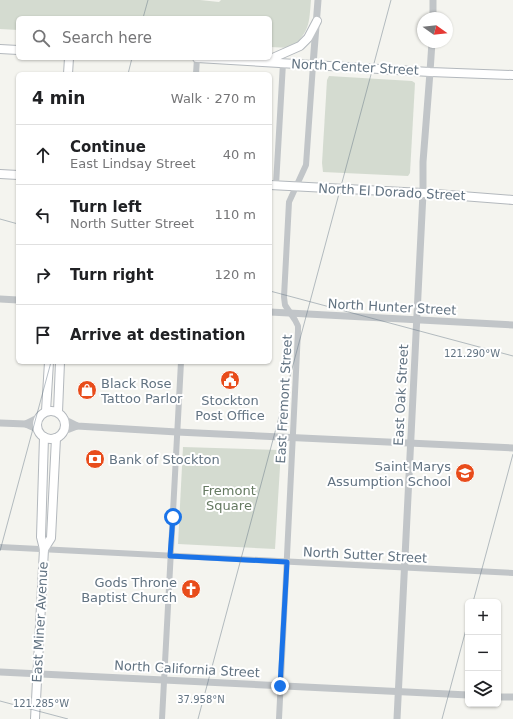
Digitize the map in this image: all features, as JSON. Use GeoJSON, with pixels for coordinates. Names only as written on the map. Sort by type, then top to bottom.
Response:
{"type":"FeatureCollection","features":[{"type":"Feature","properties":{"kind":"main road"},"geometry":{"type":"LineString","coordinates":[[272,59],[300,46],[308,38],[317,21]]}},
{"type":"Feature","properties":{"kind":"main road"},"geometry":{"type":"LineString","coordinates":[[0,49],[16,50]]}},
{"type":"Feature","properties":{"kind":"main road"},"geometry":{"type":"LineString","coordinates":[[68,72],[69,60]]}},
{"type":"Feature","properties":{"kind":"main road","name":"North Center Street"},"geometry":{"type":"LineString","coordinates":[[231,60],[513,76]]}},
{"type":"Feature","properties":{"kind":"main road"},"geometry":{"type":"LineString","coordinates":[[265,62],[269,60]]}},
{"type":"Feature","properties":{"kind":"main road"},"geometry":{"type":"LineString","coordinates":[[0,174],[16,175]]}},
{"type":"Feature","properties":{"kind":"main road","name":"North El Dorado Street"},"geometry":{"type":"LineString","coordinates":[[273,185],[423,193],[513,200]]}},
{"type":"Feature","properties":{"kind":"main road"},"geometry":{"type":"LineString","coordinates":[[46,411],[49,364]]}},
{"type":"Feature","properties":{"kind":"main road"},"geometry":{"type":"LineString","coordinates":[[58,412],[60,364]]}},
{"type":"Feature","properties":{"kind":"main road"},"geometry":{"type":"LineString","coordinates":[[51,410],[58,412],[65,420],[66,427],[64,431],[56,438],[49,439],[44,437],[38,429],[38,418],[46,411],[51,410]]}},
{"type":"Feature","properties":{"kind":"main road","name":"East Miner Avenue"},"geometry":{"type":"LineString","coordinates":[[36,719],[44,550],[41,537],[44,437]]}},
{"type":"Feature","properties":{"kind":"main road","name":"East Miner Avenue"},"geometry":{"type":"LineString","coordinates":[[44,550],[51,538],[54,496],[51,481],[56,438]]}},
{"type":"Feature","properties":{"kind":"main road"},"geometry":{"type":"LineString","coordinates":[[44,462],[48,469],[51,481]]}},
{"type":"Feature","properties":{"kind":"street"},"geometry":{"type":"LineString","coordinates":[[314,65],[318,0]]}},
{"type":"Feature","properties":{"kind":"street"},"geometry":{"type":"LineString","coordinates":[[433,0],[433,12]]}},
{"type":"Feature","properties":{"kind":"street","name":"East Oak Street"},"geometry":{"type":"LineString","coordinates":[[397,719],[423,193],[423,162],[432,48]]}},
{"type":"Feature","properties":{"kind":"street"},"geometry":{"type":"LineString","coordinates":[[196,72],[197,60]]}},
{"type":"Feature","properties":{"kind":"street"},"geometry":{"type":"LineString","coordinates":[[273,185],[283,63]]}},
{"type":"Feature","properties":{"kind":"street","name":"East Fremont Street"},"geometry":{"type":"LineString","coordinates":[[279,719],[298,331],[295,320],[285,305],[284,297],[289,202],[306,165],[314,65]]}},
{"type":"Feature","properties":{"kind":"street"},"geometry":{"type":"LineString","coordinates":[[0,299],[16,300]]}},
{"type":"Feature","properties":{"kind":"street","name":"North Hunter Street"},"geometry":{"type":"LineString","coordinates":[[272,312],[513,325]]}},
{"type":"Feature","properties":{"kind":"street"},"geometry":{"type":"LineString","coordinates":[[162,719],[181,364]]}},
{"type":"Feature","properties":{"kind":"street"},"geometry":{"type":"LineString","coordinates":[[26,424],[38,418]]}},
{"type":"Feature","properties":{"kind":"street"},"geometry":{"type":"LineString","coordinates":[[65,420],[77,426],[513,448]]}},
{"type":"Feature","properties":{"kind":"street"},"geometry":{"type":"LineString","coordinates":[[0,423],[26,424],[38,429]]}},
{"type":"Feature","properties":{"kind":"street"},"geometry":{"type":"LineString","coordinates":[[64,431],[77,426]]}},
{"type":"Feature","properties":{"kind":"street","name":"North Sutter Street"},"geometry":{"type":"LineString","coordinates":[[0,547],[513,573]]}},
{"type":"Feature","properties":{"kind":"street","name":"North California Street"},"geometry":{"type":"LineString","coordinates":[[0,672],[465,695]]}},
{"type":"Feature","properties":{"kind":"street"},"geometry":{"type":"LineString","coordinates":[[501,697],[513,697]]}},
{"type":"Feature","properties":{"kind":"green space"},"geometry":{"type":"Polygon","coordinates":[[[0,0],[200,0],[219,2],[221,0],[311,0],[308,26],[298,42],[292,48],[272,47],[272,16],[16,16],[16,30],[0,29],[0,0]]]}},
{"type":"Feature","properties":{"kind":"green space"},"geometry":{"type":"Polygon","coordinates":[[[329,76],[412,81],[415,83],[410,173],[408,176],[323,172],[322,163],[327,80],[329,76]]]}},
{"type":"Feature","properties":{"kind":"green space","name":"Fremont Square"},"geometry":{"type":"Polygon","coordinates":[[[183,447],[281,450],[275,549],[178,544],[183,447]]]}},
{"type":"Feature","properties":{"kind":"place","name":"Stockton Post Office"},"geometry":{"type":"Point","coordinates":[230,380]}},
{"type":"Feature","properties":{"kind":"place","name":"Black Rose Tattoo Parlor"},"geometry":{"type":"Point","coordinates":[87,390]}},
{"type":"Feature","properties":{"kind":"place","name":"Bank of Stockton"},"geometry":{"type":"Point","coordinates":[95,459]}},
{"type":"Feature","properties":{"kind":"place","name":"Saint Marys Assumption School"},"geometry":{"type":"Point","coordinates":[465,473]}},
{"type":"Feature","properties":{"kind":"place","name":"Gods Throne Baptist Church"},"geometry":{"type":"Point","coordinates":[191,589]}},
{"type":"Feature","properties":{"kind":"route"},"geometry":{"type":"LineString","coordinates":[[173,517],[170,556],[287,562],[280,686]]}}]}
